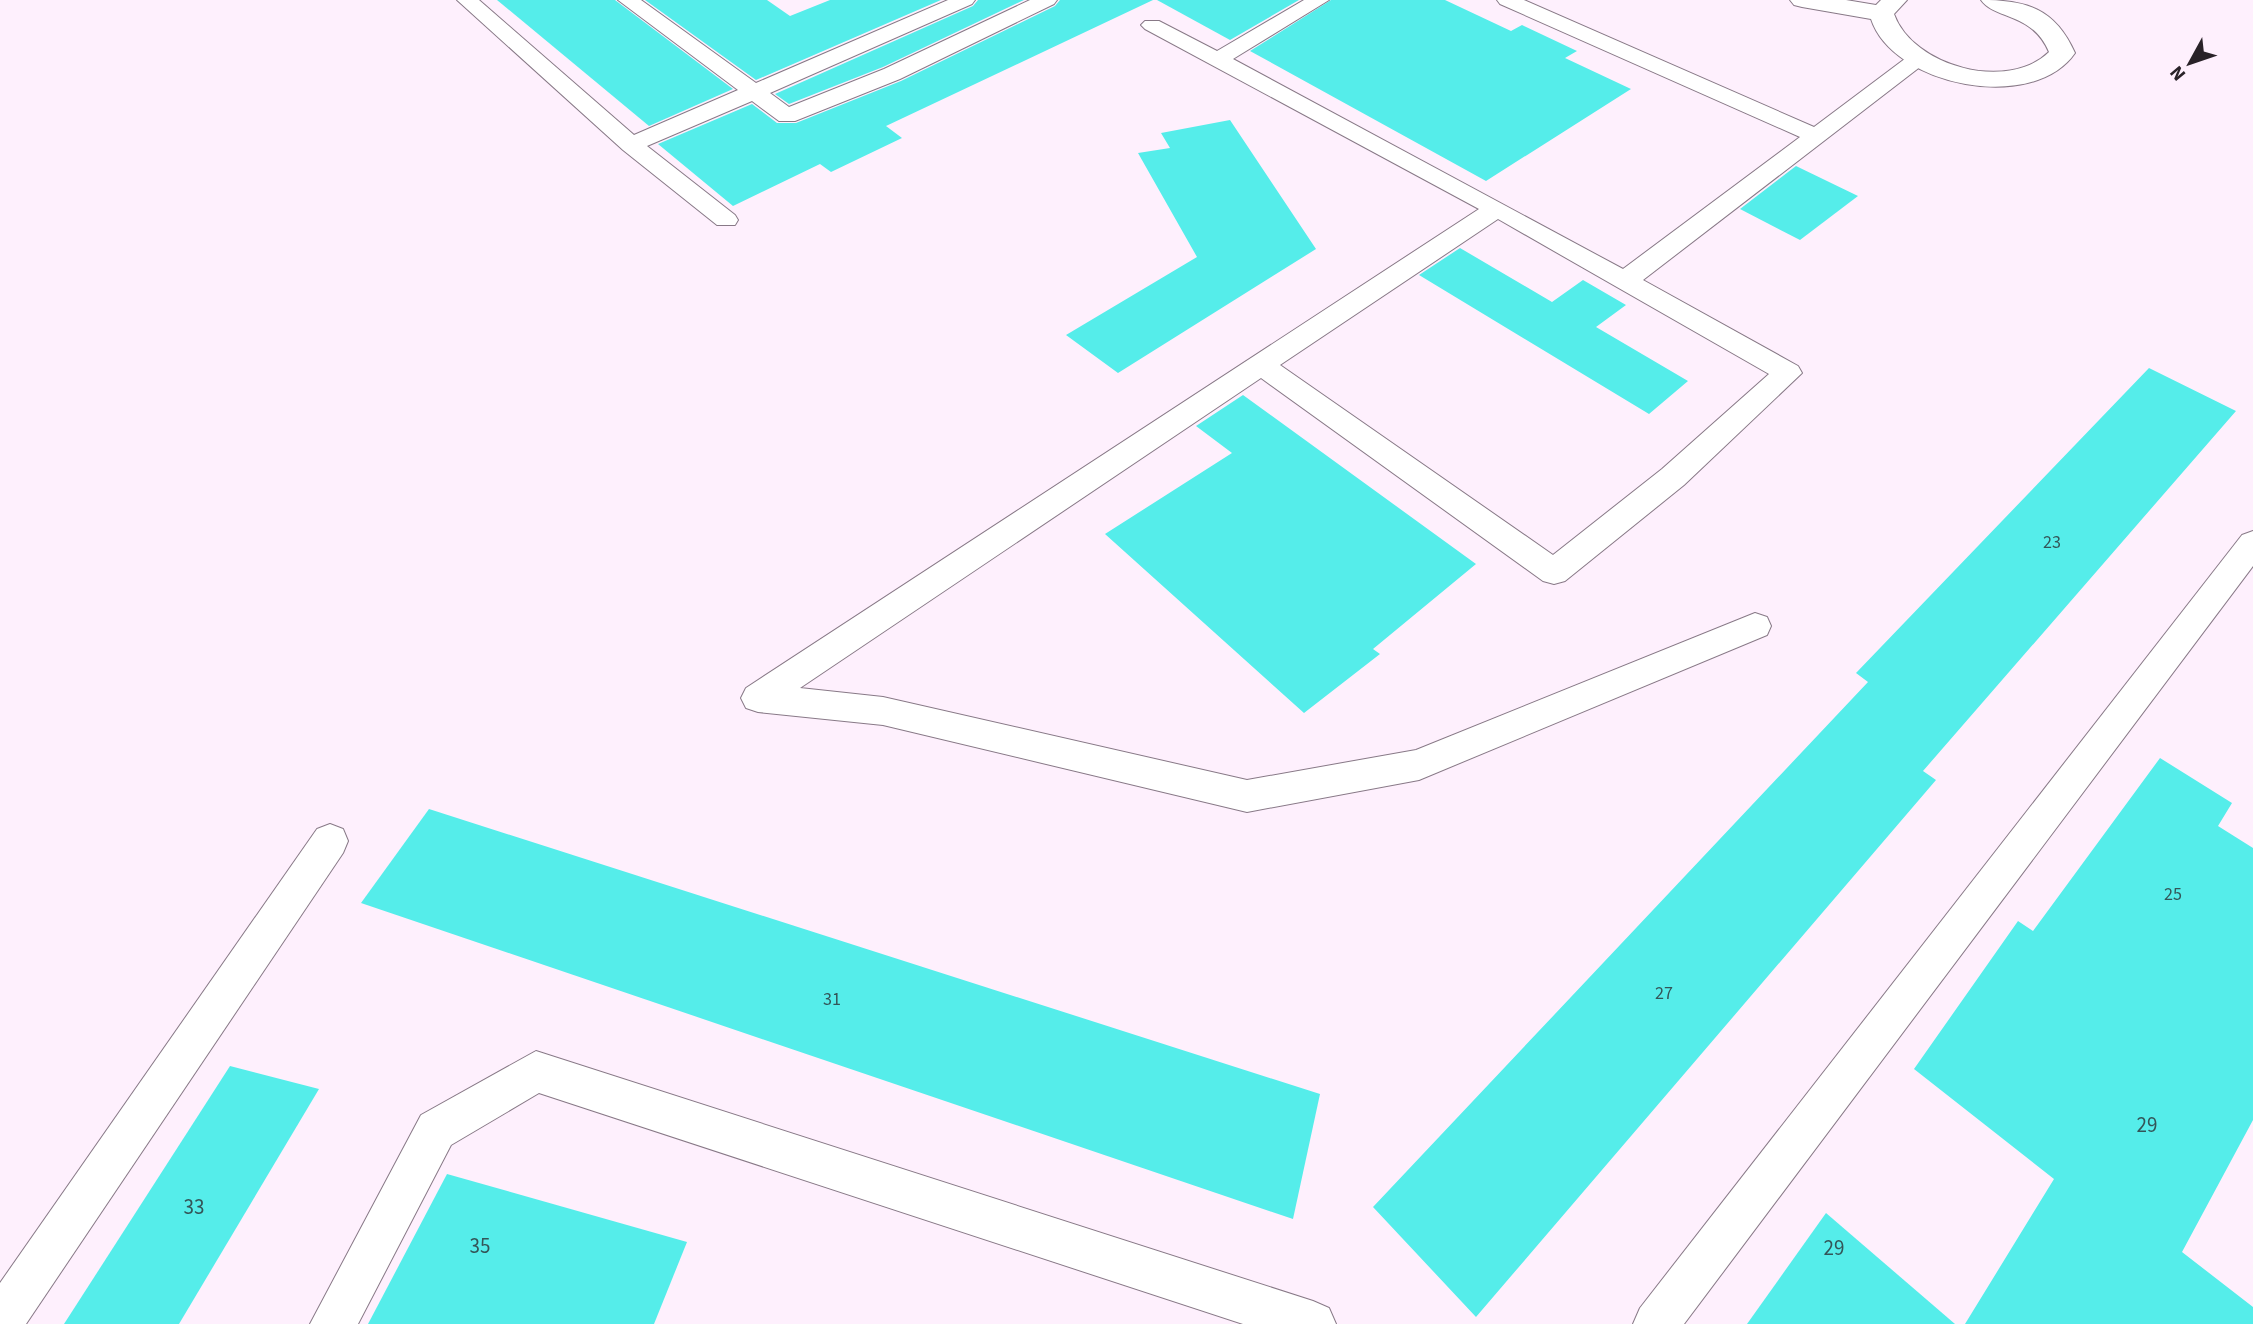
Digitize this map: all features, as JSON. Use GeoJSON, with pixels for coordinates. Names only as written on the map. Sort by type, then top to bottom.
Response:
{"type":"FeatureCollection","features":[{"type":"Feature","properties":{"kind":"street"},"geometry":{"type":"LineString","coordinates":[[1802,0],[1888,6],[1881,25],[1889,38],[1919,60],[1954,72],[1985,78],[2014,79],[2038,75],[2055,66],[2062,53],[2046,12],[2022,11],[1993,0]]}},
{"type":"Feature","properties":{"kind":"lane"},"geometry":{"type":"LineString","coordinates":[[467,0],[631,145],[726,220]]}},
{"type":"Feature","properties":{"kind":"lane"},"geometry":{"type":"LineString","coordinates":[[628,0],[787,116],[892,74],[1046,0]]}},
{"type":"Feature","properties":{"kind":"lane"},"geometry":{"type":"LineString","coordinates":[[631,145],[965,0]]}},
{"type":"Feature","properties":{"kind":"lane"},"geometry":{"type":"LineString","coordinates":[[1217,58],[1319,0]]}},
{"type":"Feature","properties":{"kind":"lane"},"geometry":{"type":"LineString","coordinates":[[1507,0],[1816,136]]}},
{"type":"Feature","properties":{"kind":"lane"},"geometry":{"type":"LineString","coordinates":[[1152,24],[1497,208],[1788,373],[1673,477],[1554,572],[1260,364]]}},
{"type":"Feature","properties":{"kind":"lane"},"geometry":{"type":"LineString","coordinates":[[1624,281],[1919,60]]}},
{"type":"Feature","properties":{"kind":"lane"},"geometry":{"type":"LineString","coordinates":[[1497,208],[758,698],[883,711],[1247,796],[1419,765],[1755,626]]}},
{"type":"Feature","properties":{"kind":"lane"},"geometry":{"type":"LineString","coordinates":[[1656,1324],[2253,543]]}},
{"type":"Feature","properties":{"kind":"lane"},"geometry":{"type":"LineString","coordinates":[[0,1322],[330,841]]}},
{"type":"Feature","properties":{"kind":"lane"},"geometry":{"type":"LineString","coordinates":[[333,1324],[436,1130],[536,1072],[1312,1324]]}},
{"type":"Feature","properties":{"kind":"building"},"geometry":{"type":"Polygon","coordinates":[[[497,0],[615,0],[733,89],[649,126],[497,0]]]}},
{"type":"Feature","properties":{"kind":"building"},"geometry":{"type":"Polygon","coordinates":[[[645,0],[767,0],[790,16],[830,0],[941,0],[756,80],[645,0]]]}},
{"type":"Feature","properties":{"kind":"building"},"geometry":{"type":"Polygon","coordinates":[[[978,0],[1024,0],[883,67],[789,104],[775,94],[973,6],[978,0]]]}},
{"type":"Feature","properties":{"kind":"building"},"geometry":{"type":"Polygon","coordinates":[[[1060,0],[1153,0],[886,126],[902,138],[831,172],[820,164],[733,206],[658,144],[752,104],[777,123],[796,123],[901,81],[1055,6],[1060,0]]]}},
{"type":"Feature","properties":{"kind":"building"},"geometry":{"type":"Polygon","coordinates":[[[1157,0],[1299,0],[1230,40],[1157,0]]]}},
{"type":"Feature","properties":{"kind":"building"},"geometry":{"type":"Polygon","coordinates":[[[1331,0],[1445,0],[1511,31],[1522,25],[1577,51],[1565,58],[1631,89],[1486,181],[1250,51],[1331,0]]]}},
{"type":"Feature","properties":{"kind":"building"},"geometry":{"type":"Polygon","coordinates":[[[1230,120],[1316,249],[1118,373],[1066,335],[1197,257],[1138,153],[1170,148],[1161,133],[1230,120]]]}},
{"type":"Feature","properties":{"kind":"building"},"geometry":{"type":"Polygon","coordinates":[[[1796,166],[1858,196],[1800,240],[1740,209],[1796,166]]]}},
{"type":"Feature","properties":{"kind":"building"},"geometry":{"type":"Polygon","coordinates":[[[1460,248],[1552,302],[1583,280],[1626,305],[1596,327],[1688,381],[1649,414],[1419,275],[1460,248]]]}},
{"type":"Feature","properties":{"kind":"building"},"geometry":{"type":"Polygon","coordinates":[[[2149,368],[2236,411],[1923,771],[1936,780],[1476,1317],[1373,1207],[1868,682],[1856,673],[2149,368]]]}},
{"type":"Feature","properties":{"kind":"building"},"geometry":{"type":"Polygon","coordinates":[[[1243,395],[1476,564],[1373,649],[1380,654],[1304,713],[1105,534],[1232,453],[1196,426],[1243,395]]]}},
{"type":"Feature","properties":{"kind":"building"},"geometry":{"type":"Polygon","coordinates":[[[2160,758],[2232,803],[2218,826],[2253,848],[2253,1120],[2182,1252],[2253,1307],[2253,1324],[1965,1324],[2054,1179],[1914,1069],[2018,921],[2033,931],[2160,758]]]}},
{"type":"Feature","properties":{"kind":"building"},"geometry":{"type":"Polygon","coordinates":[[[429,809],[1320,1094],[1293,1219],[361,903],[429,809]]]}},
{"type":"Feature","properties":{"kind":"building"},"geometry":{"type":"Polygon","coordinates":[[[230,1066],[319,1089],[179,1324],[64,1324],[230,1066]]]}},
{"type":"Feature","properties":{"kind":"building"},"geometry":{"type":"Polygon","coordinates":[[[447,1174],[687,1242],[654,1324],[368,1324],[447,1174]]]}},
{"type":"Feature","properties":{"kind":"building"},"geometry":{"type":"Polygon","coordinates":[[[1826,1213],[1955,1324],[1747,1324],[1826,1213]]]}}]}
